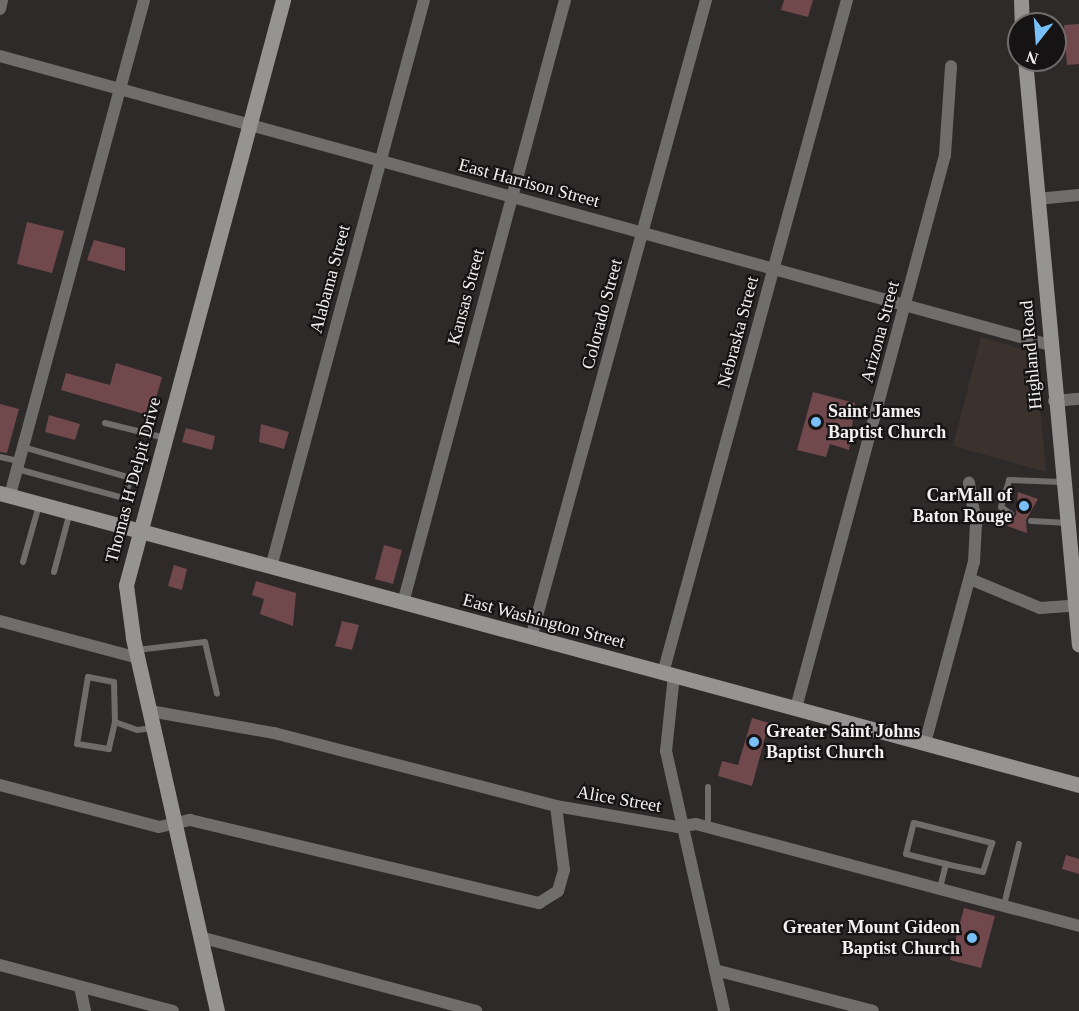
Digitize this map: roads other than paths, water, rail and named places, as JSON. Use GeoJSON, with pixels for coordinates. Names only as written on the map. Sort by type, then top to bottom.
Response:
{"type":"FeatureCollection","features":[{"type":"Feature","properties":{"kind":"street"},"geometry":{"type":"LineString","coordinates":[[0,9],[2,0]]}},
{"type":"Feature","properties":{"kind":"street"},"geometry":{"type":"LineString","coordinates":[[5,494],[18,465],[144,0]]}},
{"type":"Feature","properties":{"kind":"street","name":"Thomas H Delpit Drive"},"geometry":{"type":"LineString","coordinates":[[217,1011],[137,654],[126,585],[283,0]]}},
{"type":"Feature","properties":{"kind":"street","name":"Alabama Street"},"geometry":{"type":"LineString","coordinates":[[271,567],[424,0]]}},
{"type":"Feature","properties":{"kind":"street","name":"Kansas Street"},"geometry":{"type":"LineString","coordinates":[[403,603],[565,0]]}},
{"type":"Feature","properties":{"kind":"street","name":"Colorado Street"},"geometry":{"type":"LineString","coordinates":[[531,638],[706,0]]}},
{"type":"Feature","properties":{"kind":"street","name":"Nebraska Street"},"geometry":{"type":"LineString","coordinates":[[724,1011],[665,739],[669,674],[774,268],[847,0]]}},
{"type":"Feature","properties":{"kind":"street","name":"East Harrison Street"},"geometry":{"type":"LineString","coordinates":[[0,56],[1050,345]]}},
{"type":"Feature","properties":{"kind":"street","name":"Arizona Street"},"geometry":{"type":"LineString","coordinates":[[796,708],[945,155],[951,66]]}},
{"type":"Feature","properties":{"kind":"street","name":"Highland Road"},"geometry":{"type":"LineString","coordinates":[[1026,72],[1061,482],[1079,645]]}},
{"type":"Feature","properties":{"kind":"street"},"geometry":{"type":"LineString","coordinates":[[1037,199],[1079,195]]}},
{"type":"Feature","properties":{"kind":"street"},"geometry":{"type":"LineString","coordinates":[[1054,402],[1079,399]]}},
{"type":"Feature","properties":{"kind":"street"},"geometry":{"type":"LineString","coordinates":[[925,743],[970,579],[976,524],[969,483]]}},
{"type":"Feature","properties":{"kind":"street","name":"East Washington Street"},"geometry":{"type":"LineString","coordinates":[[5,494],[1079,785]]}},
{"type":"Feature","properties":{"kind":"street"},"geometry":{"type":"LineString","coordinates":[[970,579],[1040,608],[1076,605]]}},
{"type":"Feature","properties":{"kind":"street"},"geometry":{"type":"LineString","coordinates":[[0,621],[137,654]]}},
{"type":"Feature","properties":{"kind":"street","name":"Alice Street"},"geometry":{"type":"LineString","coordinates":[[150,711],[274,734],[556,806],[684,826],[708,827],[1079,926]]}},
{"type":"Feature","properties":{"kind":"street"},"geometry":{"type":"LineString","coordinates":[[0,786],[159,827],[190,820],[539,903],[558,891],[564,870],[556,806]]}},
{"type":"Feature","properties":{"kind":"street"},"geometry":{"type":"LineString","coordinates":[[200,938],[474,1011]]}},
{"type":"Feature","properties":{"kind":"street"},"geometry":{"type":"LineString","coordinates":[[0,965],[172,1011]]}},
{"type":"Feature","properties":{"kind":"street"},"geometry":{"type":"LineString","coordinates":[[716,970],[873,1011]]}},
{"type":"Feature","properties":{"kind":"street"},"geometry":{"type":"LineString","coordinates":[[80,987],[85,1011]]}},
{"type":"Feature","properties":{"kind":"lane"},"geometry":{"type":"LineString","coordinates":[[105,423],[165,438]]}},
{"type":"Feature","properties":{"kind":"lane"},"geometry":{"type":"LineString","coordinates":[[0,457],[18,465],[124,498],[131,478],[23,447]]}},
{"type":"Feature","properties":{"kind":"lane"},"geometry":{"type":"LineString","coordinates":[[1011,514],[1001,507],[1009,480],[1061,482]]}},
{"type":"Feature","properties":{"kind":"lane"},"geometry":{"type":"LineString","coordinates":[[23,562],[39,503]]}},
{"type":"Feature","properties":{"kind":"lane"},"geometry":{"type":"LineString","coordinates":[[54,572],[70,512]]}},
{"type":"Feature","properties":{"kind":"lane"},"geometry":{"type":"LineString","coordinates":[[1031,521],[1065,523]]}},
{"type":"Feature","properties":{"kind":"lane"},"geometry":{"type":"LineString","coordinates":[[137,654],[205,642],[217,694]]}},
{"type":"Feature","properties":{"kind":"lane"},"geometry":{"type":"LineString","coordinates":[[88,677],[114,682],[115,722],[109,749],[78,744],[88,677]]}},
{"type":"Feature","properties":{"kind":"lane"},"geometry":{"type":"LineString","coordinates":[[115,722],[137,730],[153,728]]}},
{"type":"Feature","properties":{"kind":"lane"},"geometry":{"type":"LineString","coordinates":[[708,787],[708,827]]}},
{"type":"Feature","properties":{"kind":"lane"},"geometry":{"type":"LineString","coordinates":[[914,823],[992,843],[984,872],[946,864],[906,854],[914,823]]}},
{"type":"Feature","properties":{"kind":"lane"},"geometry":{"type":"LineString","coordinates":[[1004,905],[1019,844]]}},
{"type":"Feature","properties":{"kind":"lane"},"geometry":{"type":"LineString","coordinates":[[940,888],[946,864]]}},
{"type":"Feature","properties":{"kind":"place","name":"Saint James Baptist Church"},"geometry":{"type":"Point","coordinates":[816,422]}},
{"type":"Feature","properties":{"kind":"place","name":"CarMall of Baton Rouge"},"geometry":{"type":"Point","coordinates":[1024,506]}},
{"type":"Feature","properties":{"kind":"place","name":"Greater Saint Johns Baptist Church"},"geometry":{"type":"Point","coordinates":[754,742]}},
{"type":"Feature","properties":{"kind":"place","name":"Greater Mount Gideon Baptist Church"},"geometry":{"type":"Point","coordinates":[972,938]}}]}
